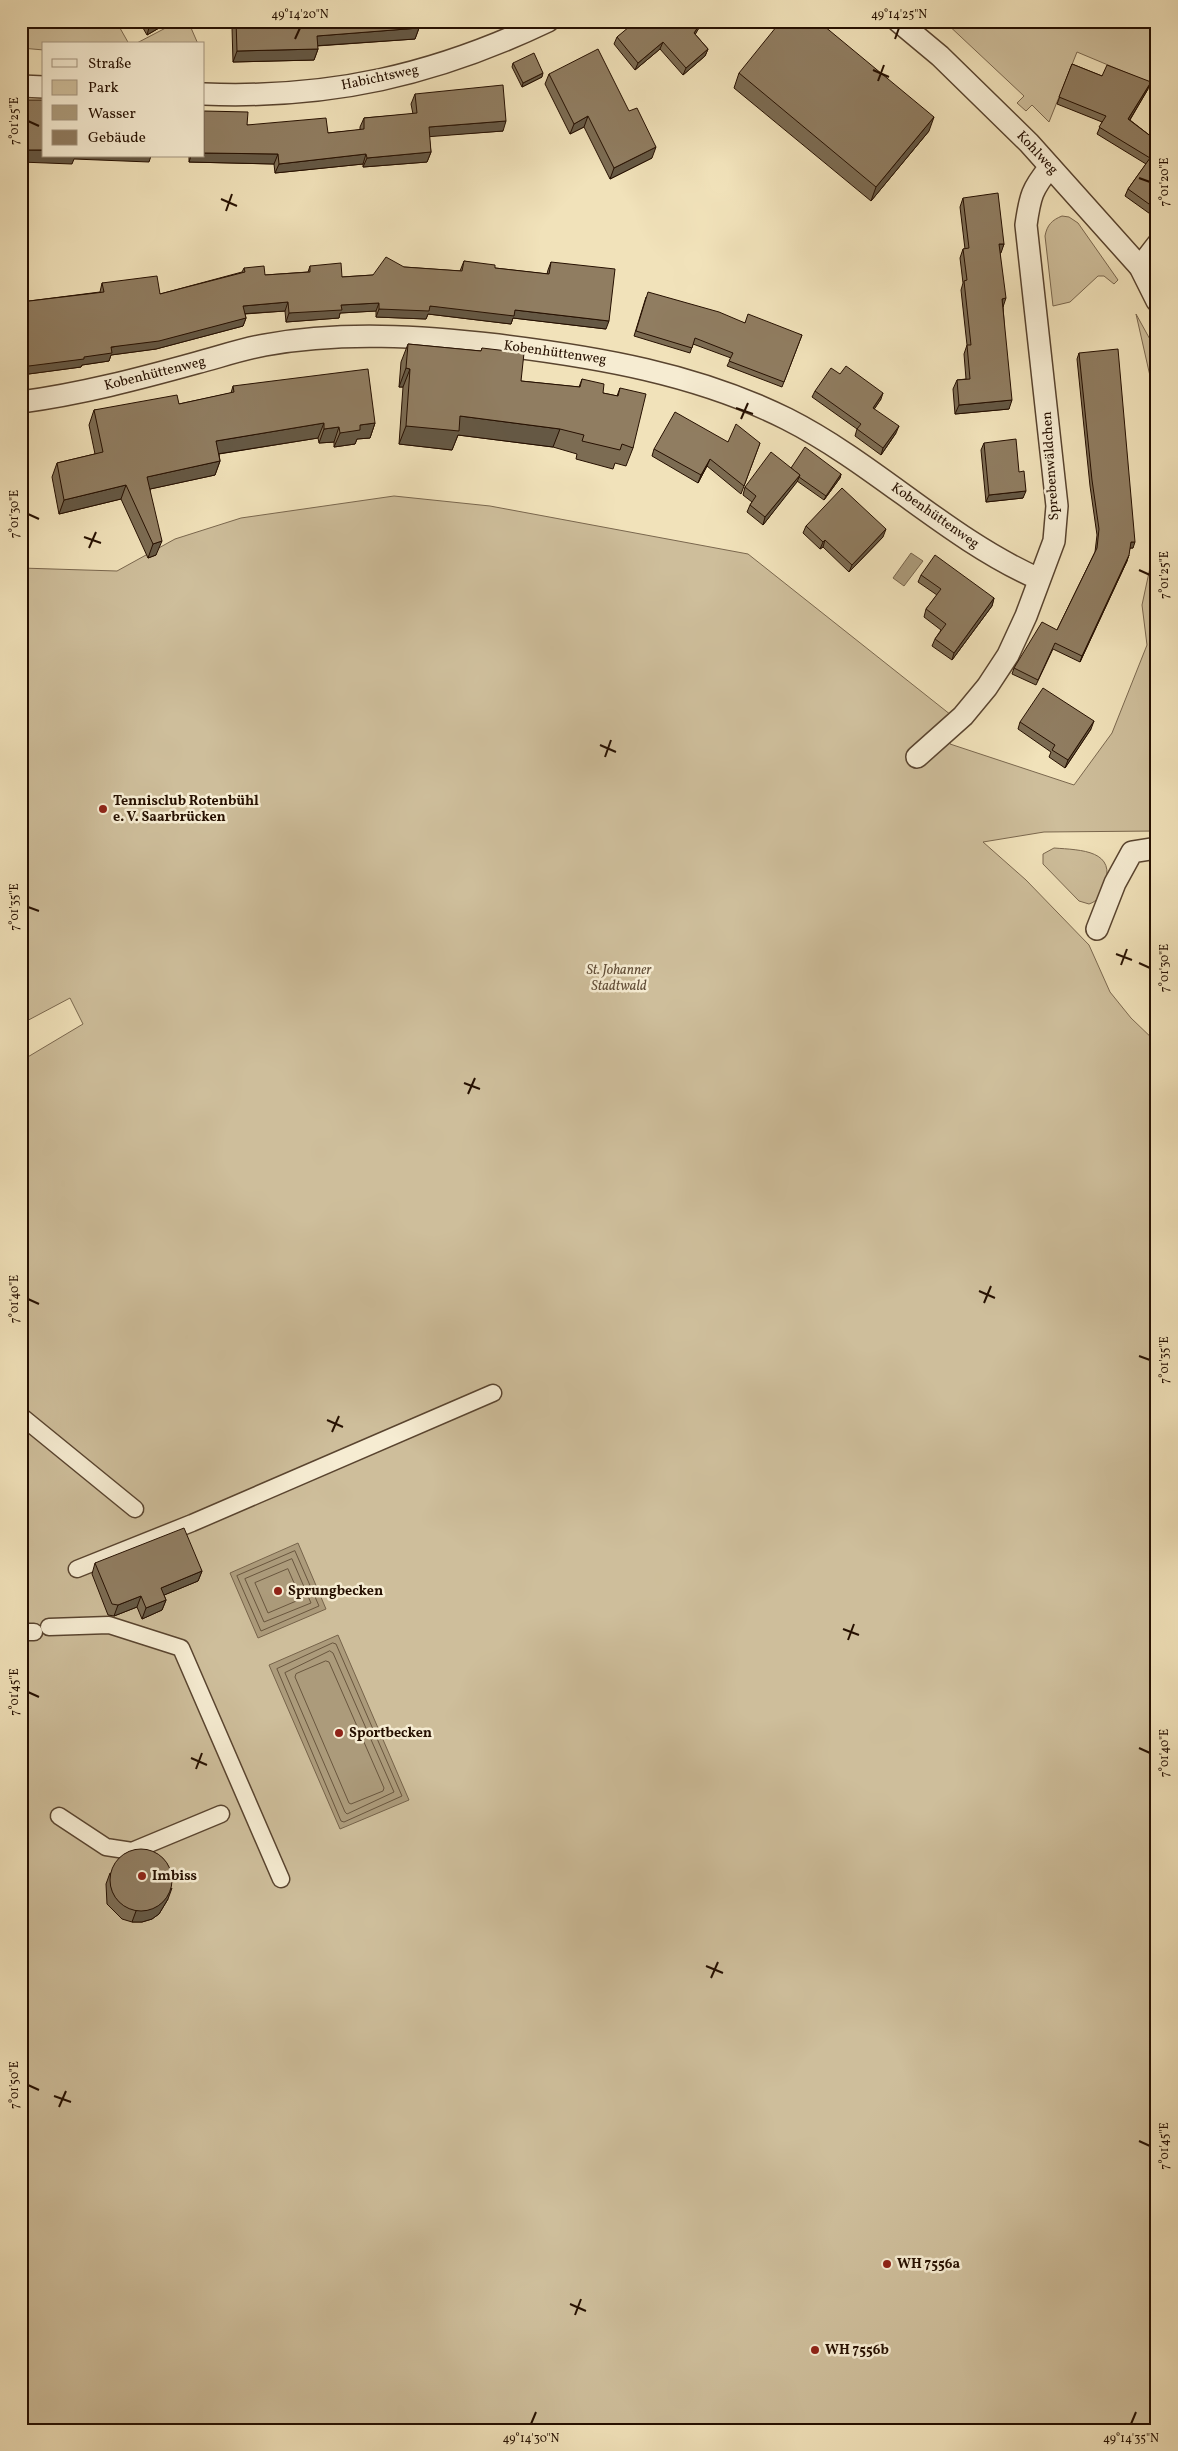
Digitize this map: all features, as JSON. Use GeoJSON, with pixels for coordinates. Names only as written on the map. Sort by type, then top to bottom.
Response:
{"type":"FeatureCollection","features":[{"type":"Feature","properties":{"kind":"street","name":"Habichtsweg"},"geometry":{"type":"LineString","coordinates":[[205,94],[251,96],[362,85],[411,74],[502,43],[548,21]]}},
{"type":"Feature","properties":{"kind":"street","name":"Kohlweg"},"geometry":{"type":"LineString","coordinates":[[898,21],[940,56],[1029,143],[1140,267],[1157,301]]}},
{"type":"Feature","properties":{"kind":"street"},"geometry":{"type":"LineString","coordinates":[[21,86],[42,87]]}},
{"type":"Feature","properties":{"kind":"street","name":"Sprebenwäldchen"},"geometry":{"type":"LineString","coordinates":[[917,757],[954,726],[987,687],[1008,655],[1026,616],[1054,540],[1057,506],[1026,225],[1034,186],[1050,167]]}},
{"type":"Feature","properties":{"kind":"street"},"geometry":{"type":"LineString","coordinates":[[1140,267],[1157,245]]}},
{"type":"Feature","properties":{"kind":"street","name":"Kobenhüttenweg"},"geometry":{"type":"LineString","coordinates":[[21,402],[60,397],[264,345],[350,336],[454,340],[630,364],[700,384],[786,419],[846,453],[1003,562],[1039,579]]}},
{"type":"Feature","properties":{"kind":"street"},"geometry":{"type":"LineString","coordinates":[[1097,929],[1115,883],[1132,852],[1157,848]]}},
{"type":"Feature","properties":{"kind":"street"},"geometry":{"type":"LineString","coordinates":[[77,1568],[192,1523],[493,1393]]}},
{"type":"Feature","properties":{"kind":"street"},"geometry":{"type":"LineString","coordinates":[[21,1416],[135,1509]]}},
{"type":"Feature","properties":{"kind":"street"},"geometry":{"type":"LineString","coordinates":[[35,1630],[109,1625],[181,1648],[281,1879]]}},
{"type":"Feature","properties":{"kind":"street"},"geometry":{"type":"LineString","coordinates":[[59,1816],[106,1847],[132,1851],[221,1814]]}},
{"type":"Feature","properties":{"kind":"green space"},"geometry":{"type":"Polygon","coordinates":[[[21,21],[116,21],[128,42],[42,42],[42,50],[21,48],[21,21]]]}},
{"type":"Feature","properties":{"kind":"green space"},"geometry":{"type":"Polygon","coordinates":[[[179,21],[188,21],[197,42],[139,42],[179,21]]]}},
{"type":"Feature","properties":{"kind":"green space"},"geometry":{"type":"Polygon","coordinates":[[[944,21],[1157,21],[1157,73],[1151,83],[1077,52],[1049,122],[1032,105],[1026,111],[1017,103],[1024,96],[944,21]]]}},
{"type":"Feature","properties":{"kind":"green space"},"geometry":{"type":"Polygon","coordinates":[[[1062,216],[1069,217],[1078,223],[1118,280],[1114,284],[1104,276],[1098,276],[1070,302],[1053,306],[1045,236],[1050,223],[1062,216]]]}},
{"type":"Feature","properties":{"kind":"green space"},"geometry":{"type":"Polygon","coordinates":[[[1136,314],[1157,352],[1157,407],[1136,314]]]}},
{"type":"Feature","properties":{"kind":"green space","name":"St. Johanner Stadtwald"},"geometry":{"type":"Polygon","coordinates":[[[1157,479],[1157,831],[1044,832],[983,842],[1026,880],[1089,945],[1110,992],[1131,1018],[1157,1043],[1157,2430],[21,2430],[21,1061],[83,1024],[70,998],[21,1024],[21,568],[117,571],[175,539],[241,518],[394,496],[490,506],[748,554],[951,715],[950,744],[1074,785],[1112,733],[1147,645],[1142,605],[1154,549],[1157,479]]]}},
{"type":"Feature","properties":{"kind":"green space"},"geometry":{"type":"Polygon","coordinates":[[[1054,848],[1085,851],[1101,859],[1106,866],[1107,875],[1102,893],[1095,901],[1089,904],[1079,901],[1043,864],[1043,854],[1054,848]]]}},
{"type":"Feature","properties":{"kind":"water"},"geometry":{"type":"Polygon","coordinates":[[[911,553],[923,561],[904,586],[893,578],[911,553]]]}},
{"type":"Feature","properties":{"kind":"water","name":"Sprungbecken"},"geometry":{"type":"Polygon","coordinates":[[[298,1543],[326,1609],[258,1638],[230,1573],[298,1543]]]}},
{"type":"Feature","properties":{"kind":"water","name":"Sportbecken"},"geometry":{"type":"Polygon","coordinates":[[[338,1635],[409,1800],[340,1829],[269,1665],[338,1635]]]}},
{"type":"Feature","properties":{"kind":"building"},"geometry":{"type":"Polygon","coordinates":[[[236,21],[419,21],[419,28],[317,36],[318,49],[237,51],[236,21]]]}},
{"type":"Feature","properties":{"kind":"building"},"geometry":{"type":"Polygon","coordinates":[[[636,21],[638,23],[640,21],[702,21],[694,33],[708,49],[686,68],[663,42],[638,63],[617,37],[636,21]]]}},
{"type":"Feature","properties":{"kind":"building"},"geometry":{"type":"Polygon","coordinates":[[[781,21],[818,21],[934,117],[876,187],[739,73],[781,21]]]}},
{"type":"Feature","properties":{"kind":"building"},"geometry":{"type":"Polygon","coordinates":[[[598,49],[629,111],[637,108],[656,147],[614,168],[588,116],[574,124],[549,74],[598,49]]]}},
{"type":"Feature","properties":{"kind":"building"},"geometry":{"type":"Polygon","coordinates":[[[534,53],[543,73],[523,83],[513,63],[534,53]]]}},
{"type":"Feature","properties":{"kind":"building"},"geometry":{"type":"Polygon","coordinates":[[[1072,64],[1102,76],[1107,65],[1151,82],[1128,119],[1157,141],[1156,209],[1128,189],[1150,158],[1099,127],[1106,116],[1059,97],[1072,64]]]}},
{"type":"Feature","properties":{"kind":"building"},"geometry":{"type":"Polygon","coordinates":[[[503,85],[506,121],[429,127],[431,152],[367,158],[366,154],[279,164],[278,154],[205,153],[205,111],[248,112],[247,125],[326,118],[328,133],[364,129],[364,118],[417,113],[415,94],[503,85]]]}},
{"type":"Feature","properties":{"kind":"building"},"geometry":{"type":"Polygon","coordinates":[[[25,100],[42,100],[42,150],[21,150],[21,104],[25,105],[25,100]]]}},
{"type":"Feature","properties":{"kind":"building"},"geometry":{"type":"Polygon","coordinates":[[[998,193],[1004,244],[999,244],[1006,298],[1002,299],[1012,400],[959,405],[957,380],[970,379],[967,345],[971,345],[964,281],[967,280],[963,249],[969,248],[963,198],[998,193]]]}},
{"type":"Feature","properties":{"kind":"building"},"geometry":{"type":"Polygon","coordinates":[[[386,257],[404,267],[462,271],[464,261],[495,265],[495,268],[549,274],[551,262],[615,269],[609,321],[515,310],[514,316],[430,306],[429,311],[379,309],[379,303],[341,305],[342,310],[289,313],[288,302],[243,306],[246,318],[159,341],[111,347],[112,353],[84,357],[84,359],[21,367],[21,302],[104,292],[102,283],[157,276],[160,294],[245,272],[244,268],[264,266],[265,275],[310,272],[310,266],[341,263],[342,277],[373,275],[386,257]]]}},
{"type":"Feature","properties":{"kind":"building"},"geometry":{"type":"Polygon","coordinates":[[[648,292],[719,312],[745,323],[748,314],[802,335],[784,382],[729,361],[733,353],[695,338],[692,348],[636,331],[648,292]]]}},
{"type":"Feature","properties":{"kind":"building"},"geometry":{"type":"Polygon","coordinates":[[[408,344],[481,351],[482,348],[524,353],[521,381],[580,387],[582,379],[604,384],[603,393],[618,396],[620,388],[646,394],[633,448],[622,444],[620,450],[582,441],[584,435],[560,429],[460,416],[459,431],[406,426],[410,369],[406,368],[408,344]]]}},
{"type":"Feature","properties":{"kind":"building"},"geometry":{"type":"Polygon","coordinates":[[[1118,349],[1135,542],[1131,542],[1129,555],[1082,656],[1055,643],[1038,680],[1014,668],[1042,622],[1057,630],[1097,548],[1099,529],[1079,353],[1118,349]]]}},
{"type":"Feature","properties":{"kind":"building"},"geometry":{"type":"Polygon","coordinates":[[[846,366],[883,393],[873,408],[899,426],[883,448],[857,429],[861,424],[815,391],[831,368],[840,374],[846,366]]]}},
{"type":"Feature","properties":{"kind":"building"},"geometry":{"type":"Polygon","coordinates":[[[368,369],[375,423],[360,425],[360,430],[340,433],[339,427],[324,429],[324,423],[216,441],[220,461],[147,477],[162,541],[153,544],[126,485],[64,500],[57,463],[103,452],[94,410],[177,395],[179,404],[234,392],[233,386],[368,369]]]}},
{"type":"Feature","properties":{"kind":"building"},"geometry":{"type":"Polygon","coordinates":[[[675,412],[728,442],[736,424],[760,443],[744,486],[710,459],[701,475],[654,449],[675,412]]]}},
{"type":"Feature","properties":{"kind":"building"},"geometry":{"type":"Polygon","coordinates":[[[1016,439],[1019,472],[1024,471],[1026,491],[989,495],[984,443],[1016,439]]]}},
{"type":"Feature","properties":{"kind":"building"},"geometry":{"type":"Polygon","coordinates":[[[21,442],[26,442],[26,484],[21,484],[21,442]]]}},
{"type":"Feature","properties":{"kind":"building"},"geometry":{"type":"Polygon","coordinates":[[[805,447],[841,474],[826,496],[799,477],[800,475],[791,468],[805,447]]]}},
{"type":"Feature","properties":{"kind":"building"},"geometry":{"type":"Polygon","coordinates":[[[771,452],[800,475],[765,517],[750,505],[756,496],[745,487],[771,452]]]}},
{"type":"Feature","properties":{"kind":"building"},"geometry":{"type":"Polygon","coordinates":[[[842,488],[886,529],[852,565],[825,540],[823,542],[806,526],[842,488]]]}},
{"type":"Feature","properties":{"kind":"building"},"geometry":{"type":"Polygon","coordinates":[[[935,555],[994,598],[954,653],[935,639],[946,624],[926,609],[941,589],[921,575],[935,555]]]}},
{"type":"Feature","properties":{"kind":"building"},"geometry":{"type":"Polygon","coordinates":[[[1043,688],[1094,721],[1068,760],[1052,750],[1055,745],[1020,722],[1043,688]]]}},
{"type":"Feature","properties":{"kind":"building"},"geometry":{"type":"Polygon","coordinates":[[[184,1528],[202,1571],[161,1588],[166,1600],[146,1608],[141,1596],[118,1605],[112,1604],[95,1563],[184,1528]]]}},
{"type":"Feature","properties":{"kind":"building"},"geometry":{"type":"Polygon","coordinates":[[[135,1849],[147,1849],[163,1858],[170,1868],[172,1880],[170,1892],[163,1902],[147,1911],[135,1911],[124,1906],[115,1897],[110,1886],[110,1874],[115,1863],[124,1854],[135,1849]]]}},
{"type":"Feature","properties":{"kind":"place","name":"Tennisclub Rotenbühl e. V. Saarbrücken"},"geometry":{"type":"Point","coordinates":[103,809]}},
{"type":"Feature","properties":{"kind":"place","name":"Sprungbecken"},"geometry":{"type":"Point","coordinates":[278,1591]}},
{"type":"Feature","properties":{"kind":"place","name":"Sportbecken"},"geometry":{"type":"Point","coordinates":[339,1733]}},
{"type":"Feature","properties":{"kind":"place","name":"Imbiss"},"geometry":{"type":"Point","coordinates":[142,1876]}},
{"type":"Feature","properties":{"kind":"place","name":"WH 7556a"},"geometry":{"type":"Point","coordinates":[887,2264]}},
{"type":"Feature","properties":{"kind":"place","name":"WH 7556b"},"geometry":{"type":"Point","coordinates":[815,2350]}}]}
